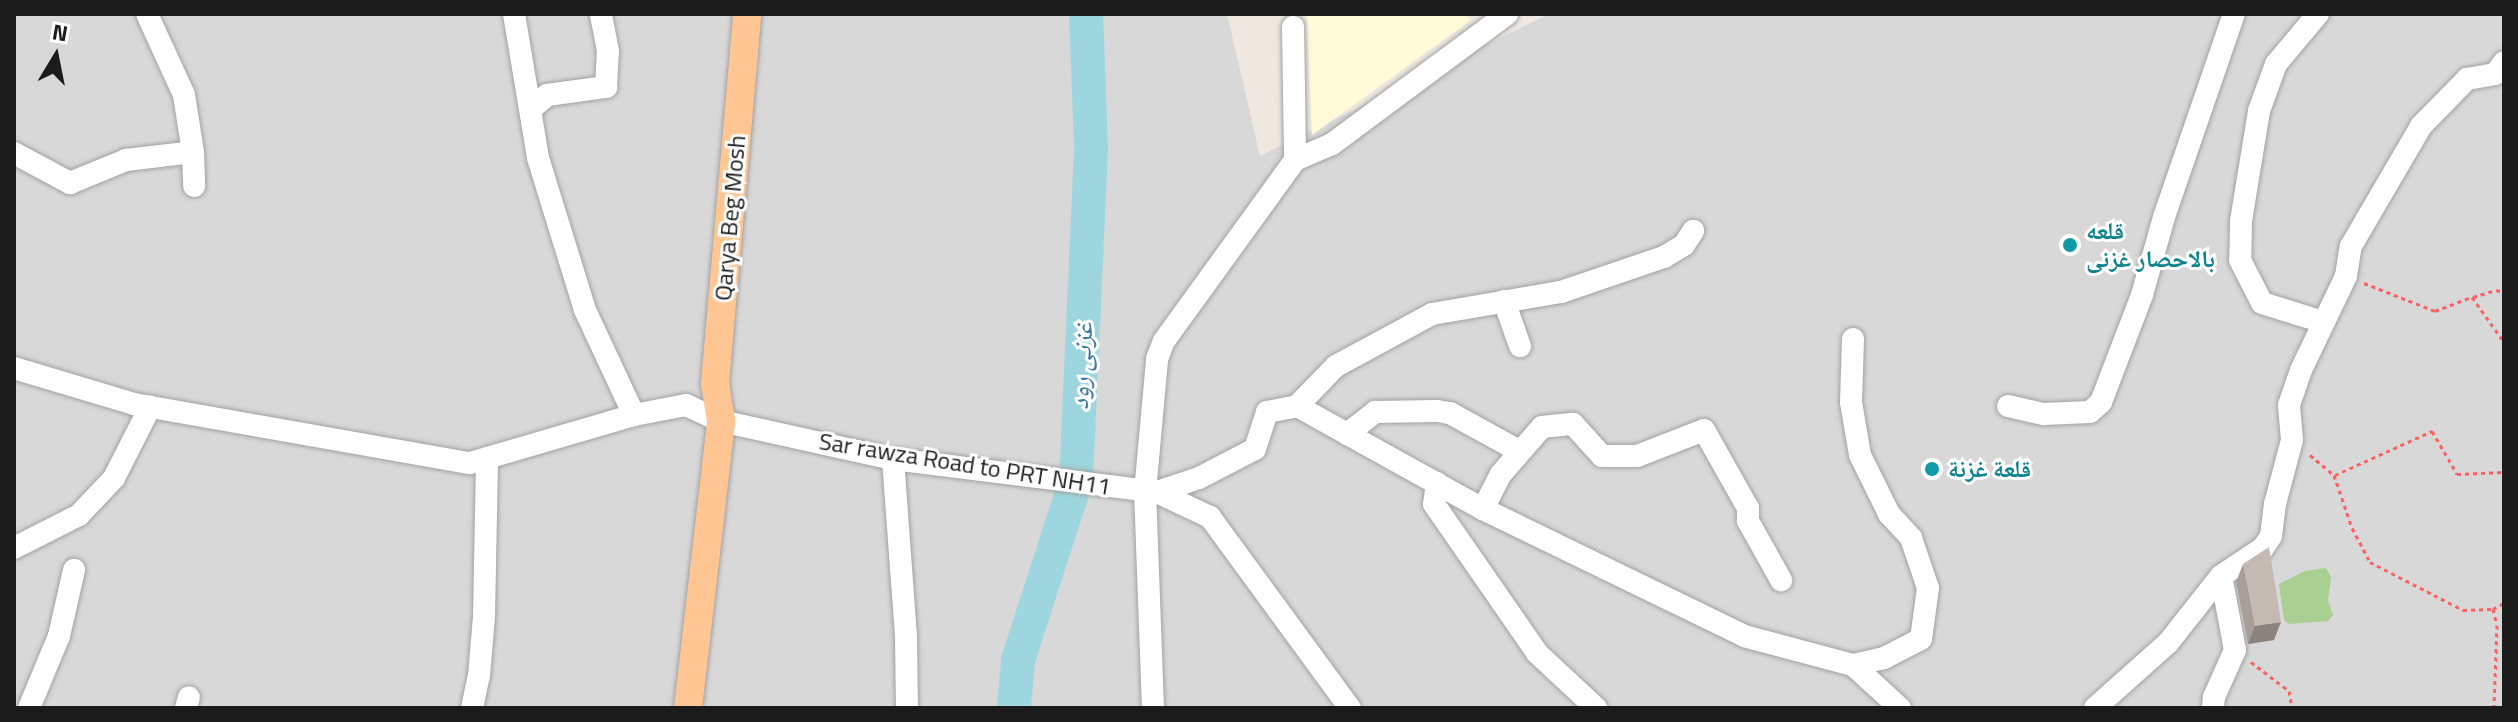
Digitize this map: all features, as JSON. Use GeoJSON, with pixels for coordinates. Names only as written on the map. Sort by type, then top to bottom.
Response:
{"type":"FeatureCollection","features":[{"type":"Feature","properties":{"kind":"main road","name":"Qarya Beg Mosh"},"geometry":{"type":"LineString","coordinates":[[721,421],[715,383],[747,14]]}},
{"type":"Feature","properties":{"kind":"main road"},"geometry":{"type":"LineString","coordinates":[[688,708],[721,421]]}},
{"type":"Feature","properties":{"kind":"street"},"geometry":{"type":"LineString","coordinates":[[147,14],[184,95],[193,152],[194,186]]}},
{"type":"Feature","properties":{"kind":"street"},"geometry":{"type":"LineString","coordinates":[[514,14],[538,158],[585,310],[634,415]]}},
{"type":"Feature","properties":{"kind":"street"},"geometry":{"type":"LineString","coordinates":[[531,109],[547,95],[606,87],[608,51],[601,14]]}},
{"type":"Feature","properties":{"kind":"street"},"geometry":{"type":"LineString","coordinates":[[1153,708],[1143,491],[1157,359],[1164,341],[1295,160],[1332,144],[1507,14]]}},
{"type":"Feature","properties":{"kind":"street"},"geometry":{"type":"LineString","coordinates":[[2008,406],[2044,414],[2090,412],[2101,402],[2142,295],[2164,217],[2234,14]]}},
{"type":"Feature","properties":{"kind":"street"},"geometry":{"type":"LineString","coordinates":[[2318,14],[2276,64],[2259,111],[2241,221],[2240,260],[2262,303],[2323,322]]}},
{"type":"Feature","properties":{"kind":"street"},"geometry":{"type":"LineString","coordinates":[[1293,27],[1295,160]]}},
{"type":"Feature","properties":{"kind":"street"},"geometry":{"type":"LineString","coordinates":[[2095,708],[2168,643],[2221,576],[2263,548],[2271,536],[2275,504],[2292,440],[2289,405],[2301,370],[2346,276],[2351,246],[2421,126],[2467,79],[2495,74],[2504,62]]}},
{"type":"Feature","properties":{"kind":"street"},"geometry":{"type":"LineString","coordinates":[[14,153],[70,183],[126,160],[193,152]]}},
{"type":"Feature","properties":{"kind":"street"},"geometry":{"type":"LineString","coordinates":[[1143,491],[1199,478],[1255,449],[1267,412],[1297,406],[1336,366],[1432,314],[1561,292],[1664,257],[1684,245],[1693,231]]}},
{"type":"Feature","properties":{"kind":"street"},"geometry":{"type":"LineString","coordinates":[[1504,301],[1520,346]]}},
{"type":"Feature","properties":{"kind":"street"},"geometry":{"type":"LineString","coordinates":[[1853,339],[1851,402],[1860,455],[1889,514],[1911,538],[1928,588],[1921,639],[1884,658],[1853,665]]}},
{"type":"Feature","properties":{"kind":"street","name":"Sar rawza Road to PRT NH11"},"geometry":{"type":"LineString","coordinates":[[14,368],[150,407],[470,463],[634,415],[686,405],[721,421],[893,459],[1143,491],[1210,517],[1350,708]]}},
{"type":"Feature","properties":{"kind":"street"},"geometry":{"type":"LineString","coordinates":[[1297,406],[1483,509],[1744,636],[1853,665],[1900,708]]}},
{"type":"Feature","properties":{"kind":"street"},"geometry":{"type":"LineString","coordinates":[[14,548],[79,515],[114,478],[150,407]]}},
{"type":"Feature","properties":{"kind":"street"},"geometry":{"type":"LineString","coordinates":[[1347,434],[1375,412],[1437,411],[1450,413],[1519,451]]}},
{"type":"Feature","properties":{"kind":"street"},"geometry":{"type":"LineString","coordinates":[[1483,509],[1501,474],[1542,427],[1573,424],[1602,456],[1637,456],[1704,430],[1748,508],[1748,521],[1781,580]]}},
{"type":"Feature","properties":{"kind":"street"},"geometry":{"type":"LineString","coordinates":[[472,708],[479,676],[484,617],[487,458]]}},
{"type":"Feature","properties":{"kind":"street"},"geometry":{"type":"LineString","coordinates":[[893,459],[905,622],[907,708]]}},
{"type":"Feature","properties":{"kind":"street"},"geometry":{"type":"LineString","coordinates":[[1437,483],[1434,504],[1509,608],[1537,653],[1596,708]]}},
{"type":"Feature","properties":{"kind":"street"},"geometry":{"type":"LineString","coordinates":[[29,708],[59,636],[74,570]]}},
{"type":"Feature","properties":{"kind":"street"},"geometry":{"type":"LineString","coordinates":[[2213,708],[2214,697],[2235,650],[2221,576]]}},
{"type":"Feature","properties":{"kind":"path"},"geometry":{"type":"LineString","coordinates":[[2346,276],[2435,311],[2496,290],[2504,292]]}},
{"type":"Feature","properties":{"kind":"path"},"geometry":{"type":"LineString","coordinates":[[2472,297],[2504,342]]}},
{"type":"Feature","properties":{"kind":"path"},"geometry":{"type":"LineString","coordinates":[[2334,475],[2432,431],[2457,474],[2504,472]]}},
{"type":"Feature","properties":{"kind":"path"},"geometry":{"type":"LineString","coordinates":[[2292,440],[2334,475],[2352,528],[2370,562],[2463,610],[2493,609],[2504,603]]}},
{"type":"Feature","properties":{"kind":"path"},"geometry":{"type":"LineString","coordinates":[[2493,609],[2497,639],[2494,708]]}},
{"type":"Feature","properties":{"kind":"path"},"geometry":{"type":"LineString","coordinates":[[2235,650],[2289,691],[2292,708]]}},
{"type":"Feature","properties":{"kind":"shaded area"},"geometry":{"type":"Polygon","coordinates":[[[14,14],[1227,14],[1260,156],[1549,14],[2504,14],[2504,708],[14,708],[14,14]]]}},
{"type":"Feature","properties":{"kind":"shaded area"},"geometry":{"type":"Polygon","coordinates":[[[1307,14],[1463,14],[1471,20],[1312,135],[1307,14]]]}},
{"type":"Feature","properties":{"kind":"green space"},"geometry":{"type":"Polygon","coordinates":[[[2326,568],[2331,577],[2328,601],[2333,615],[2328,621],[2289,624],[2284,620],[2279,584],[2305,571],[2326,568]]]}},
{"type":"Feature","properties":{"kind":"building"},"geometry":{"type":"Polygon","coordinates":[[[2269,547],[2281,622],[2255,626],[2243,564],[2269,547]]]}},
{"type":"Feature","properties":{"kind":"waterway","name":"غزنی رود"},"geometry":{"type":"LineString","coordinates":[[1014,708],[1018,660],[1076,480],[1091,148],[1086,14]]}},
{"type":"Feature","properties":{"kind":"place","name":"قلعه بالاحصار غزنی"},"geometry":{"type":"Point","coordinates":[2070,245]}},
{"type":"Feature","properties":{"kind":"place","name":"قلعة غزنة"},"geometry":{"type":"Point","coordinates":[1932,469]}}]}
